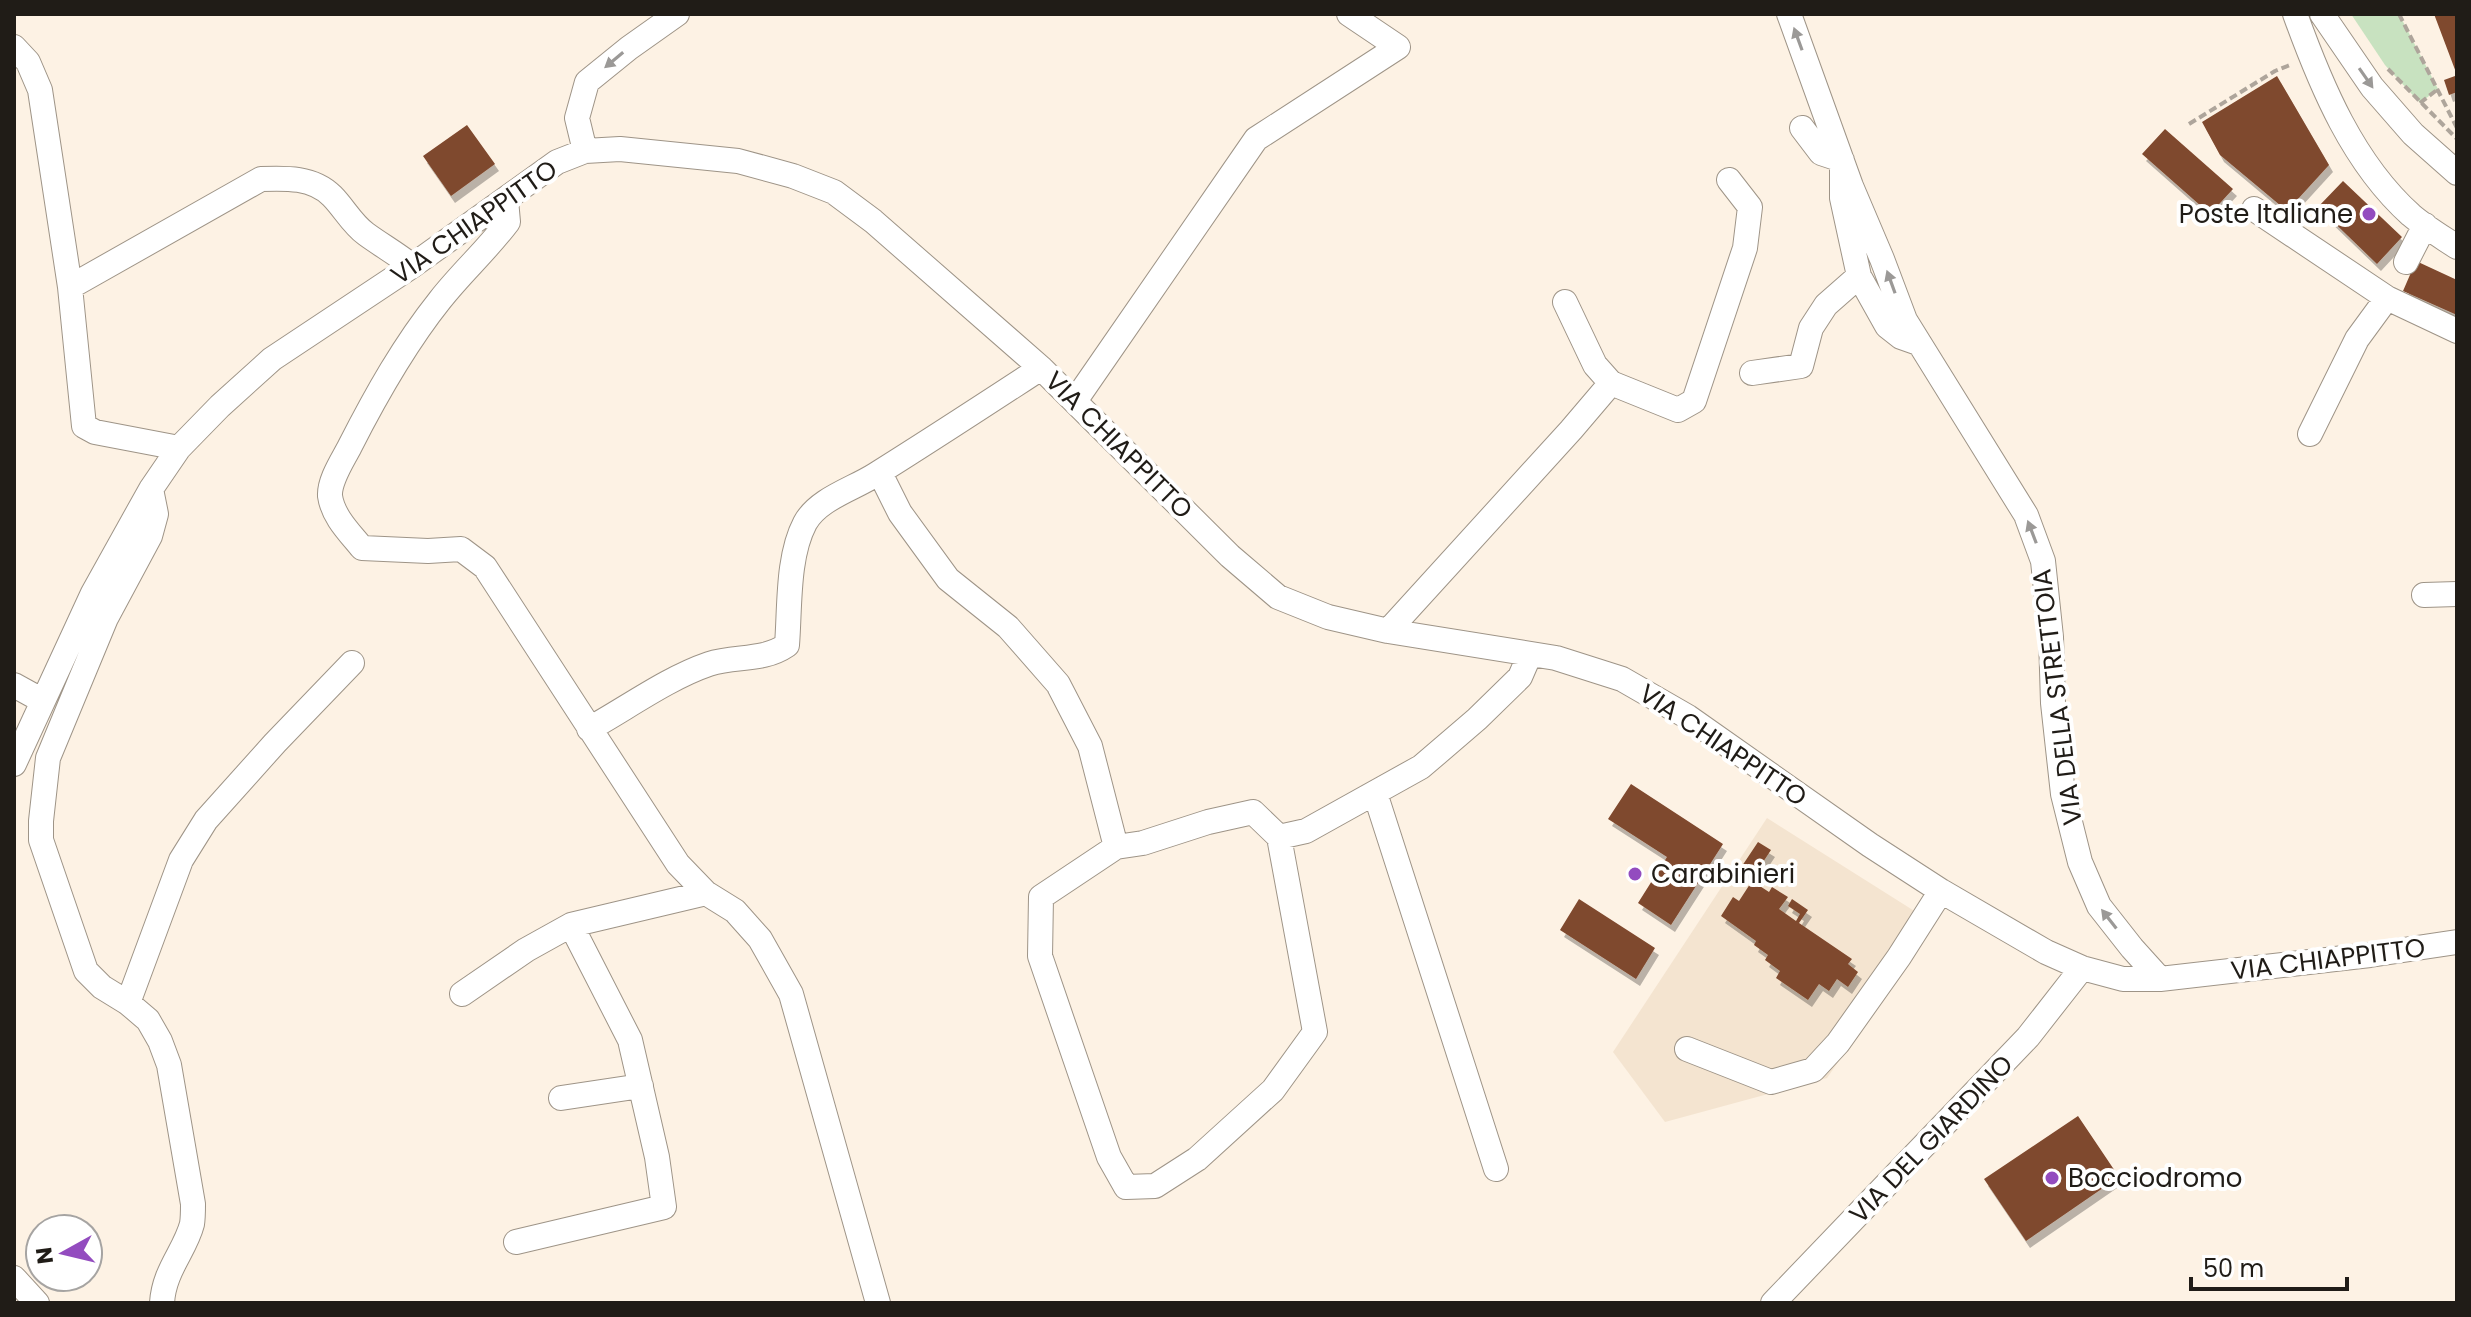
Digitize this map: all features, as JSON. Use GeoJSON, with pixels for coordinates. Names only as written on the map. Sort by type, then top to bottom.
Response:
{"type":"FeatureCollection","features":[{"type":"Feature","properties":{"kind":"street"},"geometry":{"type":"LineString","coordinates":[[585,151],[577,118],[587,82],[677,14]]}},
{"type":"Feature","properties":{"kind":"street"},"geometry":{"type":"LineString","coordinates":[[1075,401],[1256,139],[1398,47],[1349,14]]}},
{"type":"Feature","properties":{"kind":"street","name":"VIA DELLA STRETTOIA"},"geometry":{"type":"LineString","coordinates":[[1789,14],[1905,320],[2026,515],[2043,561],[2063,794],[2080,862],[2099,906],[2160,979]]}},
{"type":"Feature","properties":{"kind":"street"},"geometry":{"type":"LineString","coordinates":[[2299,25],[2305,28],[2325,19],[2382,99],[2413,134],[2457,173]]}},
{"type":"Feature","properties":{"kind":"street"},"geometry":{"type":"LineString","coordinates":[[2299,25],[2324,88],[2347,133],[2380,184],[2413,217],[2457,247]]}},
{"type":"Feature","properties":{"kind":"street"},"geometry":{"type":"LineString","coordinates":[[14,47],[28,62],[40,90],[70,287],[84,426],[95,432],[179,448]]}},
{"type":"Feature","properties":{"kind":"street"},"geometry":{"type":"LineString","coordinates":[[1802,128],[1821,153],[1842,160],[1842,198],[1859,276],[1887,326],[1901,337],[1918,343]]}},
{"type":"Feature","properties":{"kind":"street","name":"VIA CHIAPPITTO"},"geometry":{"type":"LineString","coordinates":[[14,764],[93,593],[151,489],[179,448],[220,406],[272,359],[412,266],[557,162],[585,151],[620,149],[738,161],[793,176],[834,192],[873,221],[1041,368],[1230,556],[1278,597],[1328,617],[1388,631],[1556,658],[1622,679],[1688,717],[1941,891],[2046,952],[2082,968],[2123,979],[2160,979],[2457,942]]}},
{"type":"Feature","properties":{"kind":"street"},"geometry":{"type":"LineString","coordinates":[[70,287],[261,179],[287,178],[313,183],[331,195],[365,233],[391,248],[412,266]]}},
{"type":"Feature","properties":{"kind":"street"},"geometry":{"type":"LineString","coordinates":[[1565,302],[1595,365],[1611,383],[1678,410],[1694,401],[1745,248],[1750,207],[1729,180]]}},
{"type":"Feature","properties":{"kind":"street"},"geometry":{"type":"LineString","coordinates":[[506,200],[508,222],[442,297],[409,342],[333,479],[330,495],[338,518],[362,548],[461,549],[485,567],[678,864],[706,893],[735,911],[760,939],[791,994],[878,1303]]}},
{"type":"Feature","properties":{"kind":"street"},"geometry":{"type":"LineString","coordinates":[[2254,209],[2387,298],[2457,331]]}},
{"type":"Feature","properties":{"kind":"street"},"geometry":{"type":"LineString","coordinates":[[2406,262],[2425,225]]}},
{"type":"Feature","properties":{"kind":"street"},"geometry":{"type":"LineString","coordinates":[[1752,373],[1801,366],[1811,328],[1826,305],[1859,276]]}},
{"type":"Feature","properties":{"kind":"street"},"geometry":{"type":"LineString","coordinates":[[2310,434],[2357,339],[2387,298]]}},
{"type":"Feature","properties":{"kind":"street"},"geometry":{"type":"LineString","coordinates":[[589,729],[684,674],[713,663],[773,654],[787,645],[790,585],[798,539],[806,521],[832,499],[880,473],[1041,368]]}},
{"type":"Feature","properties":{"kind":"street"},"geometry":{"type":"LineString","coordinates":[[1388,631],[1611,383]]}},
{"type":"Feature","properties":{"kind":"street"},"geometry":{"type":"LineString","coordinates":[[880,473],[900,513],[948,579],[1008,627],[1058,684],[1090,746],[1116,847]]}},
{"type":"Feature","properties":{"kind":"street"},"geometry":{"type":"LineString","coordinates":[[151,489],[156,514],[150,536],[106,618],[48,758],[41,840],[86,971],[102,987],[148,1020],[169,1065],[193,1204],[192,1224],[171,1268],[162,1303]]}},
{"type":"Feature","properties":{"kind":"street"},"geometry":{"type":"LineString","coordinates":[[2424,595],[2457,594]]}},
{"type":"Feature","properties":{"kind":"street"},"geometry":{"type":"LineString","coordinates":[[1279,837],[1306,831],[1421,767],[1520,677],[1530,654]]}},
{"type":"Feature","properties":{"kind":"street"},"geometry":{"type":"LineString","coordinates":[[128,1003],[181,860],[206,820],[352,663]]}},
{"type":"Feature","properties":{"kind":"street"},"geometry":{"type":"LineString","coordinates":[[14,685],[43,701]]}},
{"type":"Feature","properties":{"kind":"street"},"geometry":{"type":"LineString","coordinates":[[1375,793],[1496,1169]]}},
{"type":"Feature","properties":{"kind":"street"},"geometry":{"type":"LineString","coordinates":[[1253,812],[1279,837],[1315,1032],[1273,1090],[1197,1159],[1155,1186],[1126,1187],[1109,1157],[1040,956],[1041,897],[1116,847],[1143,843],[1208,822],[1253,812]]}},
{"type":"Feature","properties":{"kind":"street"},"geometry":{"type":"LineString","coordinates":[[1687,1049],[1771,1082],[1813,1070],[1838,1043],[1941,891]]}},
{"type":"Feature","properties":{"kind":"street"},"geometry":{"type":"LineString","coordinates":[[462,994],[526,950],[571,925],[706,893]]}},
{"type":"Feature","properties":{"kind":"street"},"geometry":{"type":"LineString","coordinates":[[516,1242],[664,1207],[657,1157],[630,1040],[571,925]]}},
{"type":"Feature","properties":{"kind":"street","name":"VIA DEL GIARDINO"},"geometry":{"type":"LineString","coordinates":[[1773,1303],[2028,1037],[2082,968]]}},
{"type":"Feature","properties":{"kind":"street"},"geometry":{"type":"LineString","coordinates":[[561,1098],[641,1086]]}},
{"type":"Feature","properties":{"kind":"street"},"geometry":{"type":"LineString","coordinates":[[14,1278],[37,1303]]}},
{"type":"Feature","properties":{"kind":"path"},"geometry":{"type":"LineString","coordinates":[[2399,14],[2457,128]]}},
{"type":"Feature","properties":{"kind":"path"},"geometry":{"type":"LineString","coordinates":[[2383,63],[2457,139]]}},
{"type":"Feature","properties":{"kind":"path"},"geometry":{"type":"LineString","coordinates":[[2189,124],[2275,71]]}},
{"type":"Feature","properties":{"kind":"path"},"geometry":{"type":"LineString","coordinates":[[2420,103],[2437,86]]}},
{"type":"Feature","properties":{"kind":"shaded area"},"geometry":{"type":"Polygon","coordinates":[[[1767,818],[1935,924],[1827,1078],[1665,1122],[1613,1052],[1767,818]]]}},
{"type":"Feature","properties":{"kind":"green space"},"geometry":{"type":"Polygon","coordinates":[[[2351,14],[2399,14],[2438,89],[2420,103],[2385,65],[2351,14]]]}},
{"type":"Feature","properties":{"kind":"building"},"geometry":{"type":"Polygon","coordinates":[[[2434,14],[2457,14],[2457,75],[2434,14]]]}},
{"type":"Feature","properties":{"kind":"building"},"geometry":{"type":"Polygon","coordinates":[[[2277,76],[2329,165],[2287,211],[2220,155],[2202,122],[2277,76]]]}},
{"type":"Feature","properties":{"kind":"building"},"geometry":{"type":"Polygon","coordinates":[[[2455,76],[2457,92],[2449,95],[2444,80],[2455,76]]]}},
{"type":"Feature","properties":{"kind":"building"},"geometry":{"type":"Polygon","coordinates":[[[467,125],[495,164],[451,196],[423,156],[467,125]]]}},
{"type":"Feature","properties":{"kind":"building"},"geometry":{"type":"Polygon","coordinates":[[[2165,129],[2233,189],[2210,214],[2142,154],[2165,129]]]}},
{"type":"Feature","properties":{"kind":"building"},"geometry":{"type":"Polygon","coordinates":[[[2343,181],[2402,237],[2377,264],[2318,207],[2343,181]]]}},
{"type":"Feature","properties":{"kind":"building"},"geometry":{"type":"Polygon","coordinates":[[[2416,261],[2457,280],[2457,315],[2403,291],[2416,261]]]}},
{"type":"Feature","properties":{"kind":"building"},"geometry":{"type":"Polygon","coordinates":[[[1631,784],[1723,844],[1671,925],[1638,903],[1667,857],[1608,819],[1631,784]]]}},
{"type":"Feature","properties":{"kind":"building"},"geometry":{"type":"Polygon","coordinates":[[[1758,842],[1771,850],[1751,880],[1738,872],[1758,842]]]}},
{"type":"Feature","properties":{"kind":"building"},"geometry":{"type":"Polygon","coordinates":[[[1752,881],[1769,892],[1772,887],[1788,897],[1779,909],[1796,921],[1800,914],[1788,906],[1792,899],[1808,910],[1799,923],[1852,959],[1848,964],[1858,972],[1848,987],[1837,979],[1829,991],[1819,984],[1808,1000],[1776,978],[1780,971],[1765,960],[1768,955],[1754,945],[1756,941],[1721,916],[1733,897],[1739,901],[1752,881]]]}},
{"type":"Feature","properties":{"kind":"building"},"geometry":{"type":"Polygon","coordinates":[[[1579,899],[1655,948],[1636,979],[1560,930],[1579,899]]]}},
{"type":"Feature","properties":{"kind":"building","name":"Bocciodromo"},"geometry":{"type":"Polygon","coordinates":[[[2078,1116],[2119,1177],[2026,1241],[1984,1179],[2078,1116]]]}},
{"type":"Feature","properties":{"kind":"place","name":"Poste Italiane"},"geometry":{"type":"Point","coordinates":[2369,214]}},
{"type":"Feature","properties":{"kind":"place","name":"Carabinieri"},"geometry":{"type":"Point","coordinates":[1635,874]}},
{"type":"Feature","properties":{"kind":"place","name":"Bocciodromo"},"geometry":{"type":"Point","coordinates":[2052,1178]}}]}
